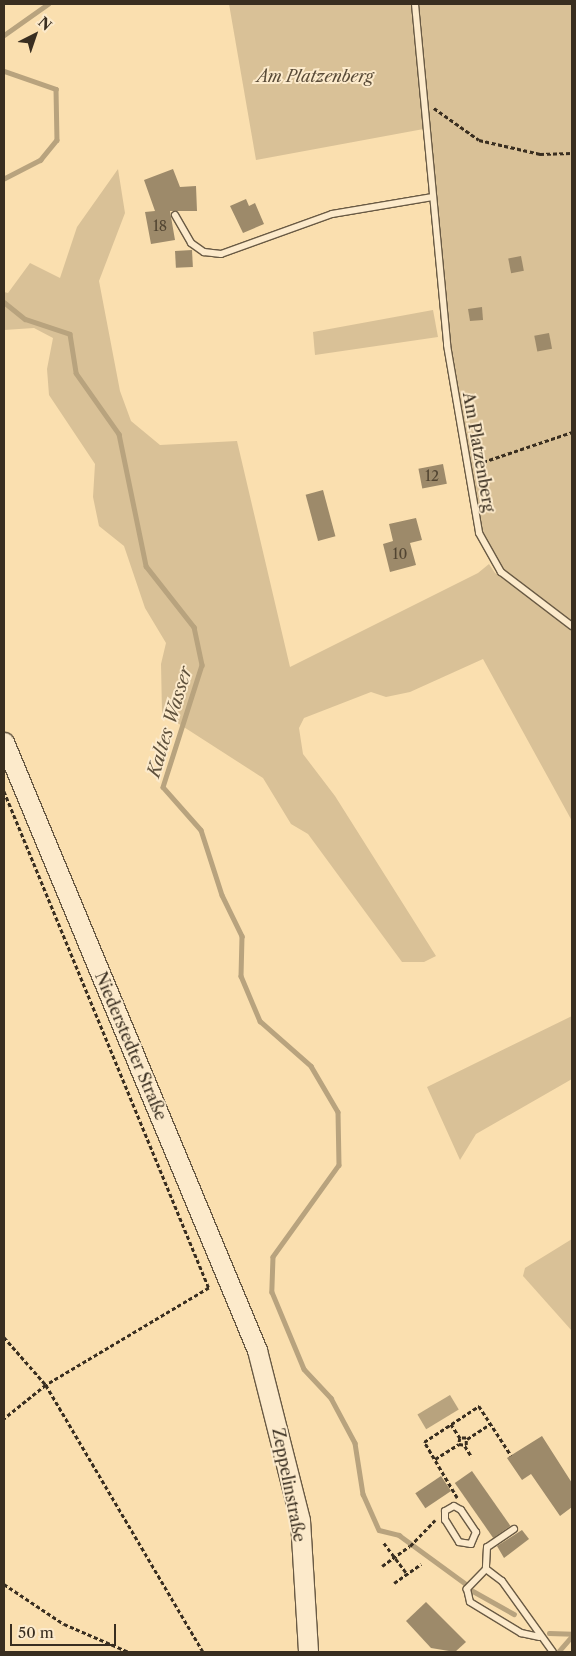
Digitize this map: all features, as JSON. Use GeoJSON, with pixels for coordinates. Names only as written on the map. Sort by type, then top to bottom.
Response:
{"type":"FeatureCollection","features":[{"type":"Feature","properties":{"kind":"main road","name":"Niederstedter Straße"},"geometry":{"type":"LineString","coordinates":[[4,742],[257,1350]]}},
{"type":"Feature","properties":{"kind":"main road","name":"Zeppelinstraße"},"geometry":{"type":"LineString","coordinates":[[257,1350],[300,1520],[308,1652]]}},
{"type":"Feature","properties":{"kind":"lane","name":"Am Platzenberg"},"geometry":{"type":"LineString","coordinates":[[415,4],[422,97],[447,345],[479,533],[493,563],[512,582],[572,626]]}},
{"type":"Feature","properties":{"kind":"lane"},"geometry":{"type":"LineString","coordinates":[[175,215],[191,243],[204,252],[221,254],[332,214],[433,198]]}},
{"type":"Feature","properties":{"kind":"lane"},"geometry":{"type":"LineString","coordinates":[[476,1539],[470,1545],[461,1544],[445,1513],[456,1506],[475,1531],[476,1539],[487,1547]]}},
{"type":"Feature","properties":{"kind":"lane"},"geometry":{"type":"LineString","coordinates":[[487,1547],[514,1529]]}},
{"type":"Feature","properties":{"kind":"lane"},"geometry":{"type":"LineString","coordinates":[[487,1547],[486,1569],[467,1590],[470,1602],[521,1633],[540,1637]]}},
{"type":"Feature","properties":{"kind":"lane"},"geometry":{"type":"LineString","coordinates":[[486,1569],[502,1581],[540,1637],[553,1652]]}},
{"type":"Feature","properties":{"kind":"path"},"geometry":{"type":"LineString","coordinates":[[422,97],[478,140],[540,154],[572,153]]}},
{"type":"Feature","properties":{"kind":"path"},"geometry":{"type":"LineString","coordinates":[[468,465],[572,432]]}},
{"type":"Feature","properties":{"kind":"path"},"geometry":{"type":"LineString","coordinates":[[4,792],[209,1288],[46,1385],[4,1419]]}},
{"type":"Feature","properties":{"kind":"path"},"geometry":{"type":"LineString","coordinates":[[4,1337],[46,1385],[203,1652]]}},
{"type":"Feature","properties":{"kind":"path"},"geometry":{"type":"LineString","coordinates":[[456,1506],[458,1494],[424,1442],[479,1406],[511,1455]]}},
{"type":"Feature","properties":{"kind":"path"},"geometry":{"type":"LineString","coordinates":[[435,1459],[459,1444],[460,1438],[451,1424]]}},
{"type":"Feature","properties":{"kind":"path"},"geometry":{"type":"LineString","coordinates":[[465,1446],[467,1439],[490,1424]]}},
{"type":"Feature","properties":{"kind":"path"},"geometry":{"type":"LineString","coordinates":[[460,1438],[467,1439]]}},
{"type":"Feature","properties":{"kind":"path"},"geometry":{"type":"LineString","coordinates":[[459,1444],[465,1446],[472,1456]]}},
{"type":"Feature","properties":{"kind":"path"},"geometry":{"type":"LineString","coordinates":[[382,1566],[410,1546],[437,1516],[445,1513]]}},
{"type":"Feature","properties":{"kind":"path"},"geometry":{"type":"LineString","coordinates":[[384,1542],[407,1574]]}},
{"type":"Feature","properties":{"kind":"path"},"geometry":{"type":"LineString","coordinates":[[394,1583],[421,1564]]}},
{"type":"Feature","properties":{"kind":"path"},"geometry":{"type":"LineString","coordinates":[[4,1584],[64,1624],[129,1652]]}},
{"type":"Feature","properties":{"kind":"green space"},"geometry":{"type":"Polygon","coordinates":[[[229,4],[572,4],[572,821],[483,659],[410,692],[386,697],[371,692],[304,718],[299,728],[303,754],[335,796],[436,956],[424,962],[402,962],[308,834],[291,824],[263,778],[162,713],[161,664],[166,643],[145,608],[124,546],[99,526],[93,497],[95,464],[49,395],[47,369],[53,338],[34,328],[4,330],[4,292],[8,293],[30,263],[60,278],[77,227],[118,169],[125,213],[99,281],[120,391],[131,421],[160,445],[237,441],[290,667],[478,573],[489,564],[495,573],[530,598],[504,573],[482,532],[447,343],[429,128],[256,160],[229,4]]]}},
{"type":"Feature","properties":{"kind":"green space"},"geometry":{"type":"Polygon","coordinates":[[[433,310],[438,337],[315,355],[313,332],[433,310]]]}},
{"type":"Feature","properties":{"kind":"green space"},"geometry":{"type":"Polygon","coordinates":[[[572,1016],[572,1079],[476,1134],[460,1160],[427,1087],[572,1016]]]}},
{"type":"Feature","properties":{"kind":"green space"},"geometry":{"type":"Polygon","coordinates":[[[572,1239],[572,1331],[523,1276],[525,1268],[572,1239]]]}},
{"type":"Feature","properties":{"kind":"shaded area"},"geometry":{"type":"Polygon","coordinates":[[[450,1395],[459,1410],[426,1429],[417,1415],[450,1395]]]}},
{"type":"Feature","properties":{"kind":"building"},"geometry":{"type":"Polygon","coordinates":[[[173,169],[180,187],[196,186],[197,211],[170,211],[175,240],[151,244],[145,212],[155,211],[144,180],[173,169]]]}},
{"type":"Feature","properties":{"kind":"building"},"geometry":{"type":"Polygon","coordinates":[[[246,199],[249,206],[255,203],[264,224],[243,233],[230,206],[246,199]]]}},
{"type":"Feature","properties":{"kind":"building"},"geometry":{"type":"Polygon","coordinates":[[[192,250],[193,267],[176,268],[175,251],[192,250]]]}},
{"type":"Feature","properties":{"kind":"building"},"geometry":{"type":"Polygon","coordinates":[[[521,256],[524,271],[511,273],[508,258],[521,256]]]}},
{"type":"Feature","properties":{"kind":"building"},"geometry":{"type":"Polygon","coordinates":[[[482,307],[483,320],[470,321],[468,309],[482,307]]]}},
{"type":"Feature","properties":{"kind":"building"},"geometry":{"type":"Polygon","coordinates":[[[549,333],[552,349],[537,352],[534,336],[549,333]]]}},
{"type":"Feature","properties":{"kind":"building"},"geometry":{"type":"Polygon","coordinates":[[[443,464],[447,484],[422,488],[418,469],[443,464]]]}},
{"type":"Feature","properties":{"kind":"building"},"geometry":{"type":"Polygon","coordinates":[[[323,490],[335,536],[318,541],[306,495],[323,490]]]}},
{"type":"Feature","properties":{"kind":"building"},"geometry":{"type":"Polygon","coordinates":[[[416,518],[422,540],[410,543],[416,565],[390,572],[383,544],[393,541],[389,524],[416,518]]]}},
{"type":"Feature","properties":{"kind":"building"},"geometry":{"type":"Polygon","coordinates":[[[542,1436],[572,1483],[572,1507],[560,1516],[531,1474],[522,1480],[507,1458],[542,1436]]]}},
{"type":"Feature","properties":{"kind":"building"},"geometry":{"type":"Polygon","coordinates":[[[472,1471],[510,1526],[493,1538],[455,1483],[472,1471]]]}},
{"type":"Feature","properties":{"kind":"building"},"geometry":{"type":"Polygon","coordinates":[[[441,1476],[451,1491],[425,1508],[415,1493],[441,1476]]]}},
{"type":"Feature","properties":{"kind":"building"},"geometry":{"type":"Polygon","coordinates":[[[522,1530],[529,1539],[504,1558],[497,1546],[522,1530]]]}},
{"type":"Feature","properties":{"kind":"building"},"geometry":{"type":"Polygon","coordinates":[[[426,1602],[466,1642],[455,1652],[431,1648],[406,1621],[426,1602]]]}},
{"type":"Feature","properties":{"kind":"waterway","name":"Kaltes Wasser"},"geometry":{"type":"LineString","coordinates":[[4,35],[48,4]]}},
{"type":"Feature","properties":{"kind":"waterway","name":"Kaltes Wasser"},"geometry":{"type":"LineString","coordinates":[[4,71],[56,89],[57,140],[41,160],[4,179]]}},
{"type":"Feature","properties":{"kind":"waterway","name":"Kaltes Wasser"},"geometry":{"type":"LineString","coordinates":[[4,302],[25,319],[70,334],[76,373],[119,434],[146,566],[194,627],[202,665],[163,787],[201,830],[222,895],[242,936],[241,976],[260,1021],[311,1066],[338,1112],[339,1165],[273,1257],[272,1292],[304,1369],[331,1398],[355,1443],[363,1494],[379,1530],[399,1535],[466,1584]]}},
{"type":"Feature","properties":{"kind":"waterway","name":"Kaltes Wasser"},"geometry":{"type":"LineString","coordinates":[[473,1591],[514,1614]]}},
{"type":"Feature","properties":{"kind":"waterway","name":"Kaltes Wasser"},"geometry":{"type":"LineString","coordinates":[[549,1633],[572,1634]]}},
{"type":"Feature","properties":{"kind":"waterway"},"geometry":{"type":"LineString","coordinates":[[559,1651],[572,1636]]}}]}
